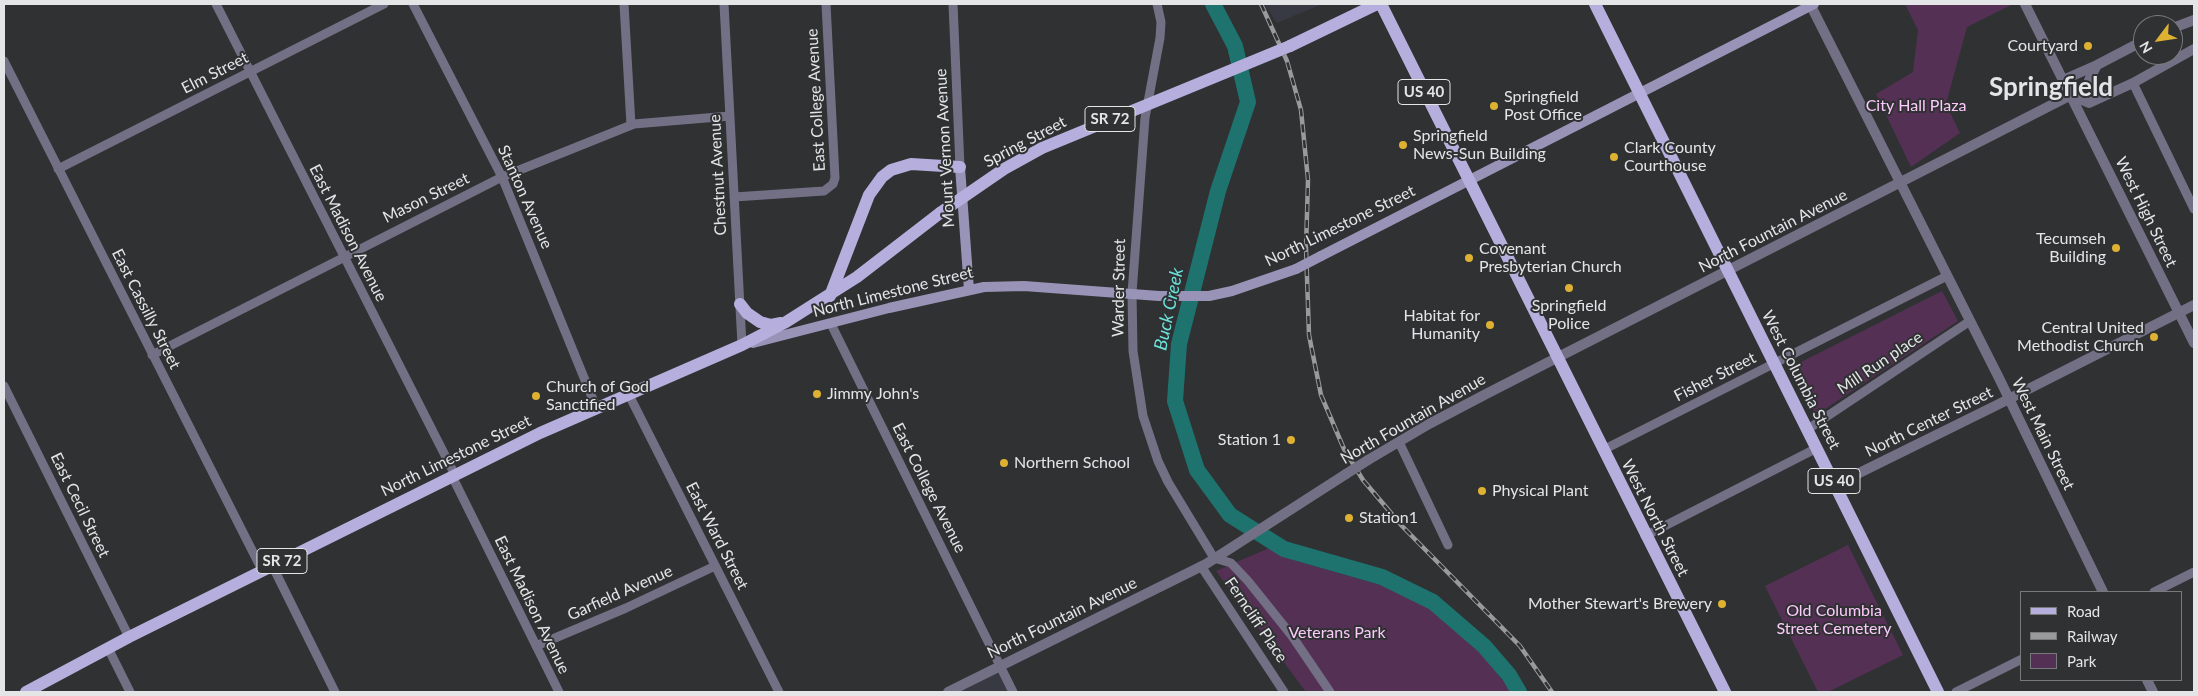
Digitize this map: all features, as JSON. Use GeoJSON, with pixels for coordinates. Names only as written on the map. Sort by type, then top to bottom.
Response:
{"type":"FeatureCollection","features":[{"type":"Feature","properties":{"kind":"main road","name":"Spring Street"},"geometry":{"type":"LineString","coordinates":[[742,345],[830,296],[940,213],[1004,169],[1042,148],[1290,46],[1379,4]]}},
{"type":"Feature","properties":{"kind":"main road","name":"US 40"},"geometry":{"type":"LineString","coordinates":[[1379,4],[1557,358]]}},
{"type":"Feature","properties":{"kind":"main road","name":"US 40"},"geometry":{"type":"LineString","coordinates":[[1595,4],[1728,270]]}},
{"type":"Feature","properties":{"kind":"main road","name":"North Limestone Street"},"geometry":{"type":"LineString","coordinates":[[26,692],[129,637],[267,568],[596,407],[742,345],[984,287],[1024,286],[1159,296],[1209,296],[1231,292],[1296,269],[1812,4]]}},
{"type":"Feature","properties":{"kind":"main road"},"geometry":{"type":"LineString","coordinates":[[830,296],[869,195],[882,177],[891,170],[911,164],[960,168]]}},
{"type":"Feature","properties":{"kind":"main road","name":"Mount Vernon Avenue"},"geometry":{"type":"LineString","coordinates":[[960,168],[969,290]]}},
{"type":"Feature","properties":{"kind":"main road","name":"West Columbia Street"},"geometry":{"type":"LineString","coordinates":[[1728,270],[1938,692]]}},
{"type":"Feature","properties":{"kind":"main road"},"geometry":{"type":"LineString","coordinates":[[740,304],[747,313],[760,322],[771,325],[786,322]]}},
{"type":"Feature","properties":{"kind":"main road","name":"West North Street"},"geometry":{"type":"LineString","coordinates":[[1557,358],[1725,692]]}},
{"type":"Feature","properties":{"kind":"street","name":"East Madison Avenue"},"geometry":{"type":"LineString","coordinates":[[216,4],[454,476],[559,692]]}},
{"type":"Feature","properties":{"kind":"street","name":"Elm Street"},"geometry":{"type":"LineString","coordinates":[[58,169],[384,4]]}},
{"type":"Feature","properties":{"kind":"street","name":"Stanton Avenue"},"geometry":{"type":"LineString","coordinates":[[413,4],[502,177],[596,407]]}},
{"type":"Feature","properties":{"kind":"street"},"geometry":{"type":"LineString","coordinates":[[624,4],[630,125]]}},
{"type":"Feature","properties":{"kind":"street","name":"Chestnut Avenue"},"geometry":{"type":"LineString","coordinates":[[724,4],[742,345]]}},
{"type":"Feature","properties":{"kind":"street","name":"East College Avenue"},"geometry":{"type":"LineString","coordinates":[[734,197],[824,191],[833,184],[835,178],[826,4]]}},
{"type":"Feature","properties":{"kind":"street","name":"Mount Vernon Avenue"},"geometry":{"type":"LineString","coordinates":[[953,4],[960,168]]}},
{"type":"Feature","properties":{"kind":"street","name":"Warder Street"},"geometry":{"type":"LineString","coordinates":[[1157,4],[1161,22],[1160,38],[1144,118],[1132,293],[1133,351],[1140,400],[1149,437],[1168,482],[1214,558]]}},
{"type":"Feature","properties":{"kind":"street","name":"West Main Street"},"geometry":{"type":"LineString","coordinates":[[1812,4],[2103,591]]}},
{"type":"Feature","properties":{"kind":"street","name":"West High Street"},"geometry":{"type":"LineString","coordinates":[[2025,4],[2194,343]]}},
{"type":"Feature","properties":{"kind":"street"},"geometry":{"type":"LineString","coordinates":[[2063,80],[2098,65],[2133,46]]}},
{"type":"Feature","properties":{"kind":"street"},"geometry":{"type":"LineString","coordinates":[[2071,95],[2090,103],[2133,83],[2194,49]]}},
{"type":"Feature","properties":{"kind":"street","name":"East Cassilly Street"},"geometry":{"type":"LineString","coordinates":[[4,61],[152,355],[335,692]]}},
{"type":"Feature","properties":{"kind":"street"},"geometry":{"type":"LineString","coordinates":[[2098,65],[2089,80],[2090,87],[2102,96]]}},
{"type":"Feature","properties":{"kind":"street"},"geometry":{"type":"LineString","coordinates":[[2133,83],[2194,209]]}},
{"type":"Feature","properties":{"kind":"street","name":"North Fountain Avenue"},"geometry":{"type":"LineString","coordinates":[[948,692],[1201,566],[1286,510],[1429,424],[2071,95]]}},
{"type":"Feature","properties":{"kind":"street","name":"Mason Street"},"geometry":{"type":"LineString","coordinates":[[152,355],[343,256],[502,177],[630,125],[730,116]]}},
{"type":"Feature","properties":{"kind":"street","name":"Fisher Street"},"geometry":{"type":"LineString","coordinates":[[1603,450],[1947,276]]}},
{"type":"Feature","properties":{"kind":"street","name":"North Center Street"},"geometry":{"type":"LineString","coordinates":[[1834,483],[1847,480],[2194,305]]}},
{"type":"Feature","properties":{"kind":"street","name":"Mill Run place"},"geometry":{"type":"LineString","coordinates":[[1808,429],[1970,321]]}},
{"type":"Feature","properties":{"kind":"street","name":"East College Avenue"},"geometry":{"type":"LineString","coordinates":[[831,324],[1013,692]]}},
{"type":"Feature","properties":{"kind":"street","name":"East Cecil Street"},"geometry":{"type":"LineString","coordinates":[[5,392],[129,637]]}},
{"type":"Feature","properties":{"kind":"street","name":"East Ward Street"},"geometry":{"type":"LineString","coordinates":[[628,393],[779,692]]}},
{"type":"Feature","properties":{"kind":"street"},"geometry":{"type":"LineString","coordinates":[[1399,442],[1448,545]]}},
{"type":"Feature","properties":{"kind":"street"},"geometry":{"type":"LineString","coordinates":[[1645,536],[1817,448]]}},
{"type":"Feature","properties":{"kind":"street"},"geometry":{"type":"LineString","coordinates":[[1214,558],[1230,563],[1248,581],[1292,636],[1330,692]]}},
{"type":"Feature","properties":{"kind":"street","name":"Garfield Avenue"},"geometry":{"type":"LineString","coordinates":[[536,646],[626,608],[715,566]]}},
{"type":"Feature","properties":{"kind":"street","name":"Ferncliff Place"},"geometry":{"type":"LineString","coordinates":[[1201,566],[1284,692]]}},
{"type":"Feature","properties":{"kind":"street"},"geometry":{"type":"LineString","coordinates":[[2156,591],[2194,572]]}},
{"type":"Feature","properties":{"kind":"street"},"geometry":{"type":"LineString","coordinates":[[108,648],[130,692]]}},
{"type":"Feature","properties":{"kind":"street"},"geometry":{"type":"LineString","coordinates":[[1956,692],[2020,660]]}},
{"type":"Feature","properties":{"kind":"shaded area"},"geometry":{"type":"Polygon","coordinates":[[[1264,4],[1322,4],[1277,23],[1264,4]]]}},
{"type":"Feature","properties":{"kind":"shaded area"},"geometry":{"type":"Polygon","coordinates":[[[1000,666],[1013,692],[948,692],[1000,666]]]}},
{"type":"Feature","properties":{"kind":"green space","name":"City Hall Plaza"},"geometry":{"type":"Polygon","coordinates":[[[1905,4],[2013,4],[1967,27],[1946,104],[1960,133],[1911,167],[1876,94],[1913,72],[1918,30],[1905,4]]]}},
{"type":"Feature","properties":{"kind":"green space"},"geometry":{"type":"Polygon","coordinates":[[[1942,291],[1958,321],[1816,415],[1791,367],[1942,291]]]}},
{"type":"Feature","properties":{"kind":"green space","name":"Old Columbia Street Cemetery"},"geometry":{"type":"Polygon","coordinates":[[[1848,545],[1903,655],[1828,692],[1818,692],[1765,586],[1848,545]]]}},
{"type":"Feature","properties":{"kind":"green space","name":"Veterans Park"},"geometry":{"type":"Polygon","coordinates":[[[1269,548],[1293,560],[1380,585],[1428,606],[1484,656],[1511,692],[1306,692],[1216,571],[1269,548]]]}},
{"type":"Feature","properties":{"kind":"waterway","name":"Buck Creek"},"geometry":{"type":"LineString","coordinates":[[1213,4],[1235,46],[1248,102],[1218,191],[1179,344],[1175,401],[1197,470],[1230,515],[1284,549],[1382,577],[1433,602],[1484,646],[1509,675],[1519,692]]}},
{"type":"Feature","properties":{"kind":"railway"},"geometry":{"type":"LineString","coordinates":[[1261,4],[1287,61],[1301,110],[1308,180],[1306,248],[1309,335],[1321,395],[1344,449],[1363,480],[1402,526],[1520,646],[1552,692]]}},
{"type":"Feature","properties":{"kind":"place","name":"Courtyard"},"geometry":{"type":"Point","coordinates":[2088,46]}},
{"type":"Feature","properties":{"kind":"place","name":"Springfield Post Office"},"geometry":{"type":"Point","coordinates":[1494,106]}},
{"type":"Feature","properties":{"kind":"place","name":"Springfield News-Sun Building"},"geometry":{"type":"Point","coordinates":[1403,145]}},
{"type":"Feature","properties":{"kind":"place","name":"Clark County Courthouse"},"geometry":{"type":"Point","coordinates":[1614,157]}},
{"type":"Feature","properties":{"kind":"place","name":"Tecumseh Building"},"geometry":{"type":"Point","coordinates":[2116,248]}},
{"type":"Feature","properties":{"kind":"place","name":"Covenant Presbyterian Church"},"geometry":{"type":"Point","coordinates":[1469,258]}},
{"type":"Feature","properties":{"kind":"place","name":"Springfield Police"},"geometry":{"type":"Point","coordinates":[1569,288]}},
{"type":"Feature","properties":{"kind":"place","name":"Habitat for Humanity"},"geometry":{"type":"Point","coordinates":[1490,325]}},
{"type":"Feature","properties":{"kind":"place","name":"Central United Methodist Church"},"geometry":{"type":"Point","coordinates":[2154,337]}},
{"type":"Feature","properties":{"kind":"place","name":"Jimmy John's"},"geometry":{"type":"Point","coordinates":[817,394]}},
{"type":"Feature","properties":{"kind":"place","name":"Church of God Sanctified"},"geometry":{"type":"Point","coordinates":[536,396]}},
{"type":"Feature","properties":{"kind":"place","name":"Station 1"},"geometry":{"type":"Point","coordinates":[1291,440]}},
{"type":"Feature","properties":{"kind":"place","name":"Northern School"},"geometry":{"type":"Point","coordinates":[1004,463]}},
{"type":"Feature","properties":{"kind":"place","name":"Physical Plant"},"geometry":{"type":"Point","coordinates":[1482,491]}},
{"type":"Feature","properties":{"kind":"place","name":"Station1"},"geometry":{"type":"Point","coordinates":[1349,518]}},
{"type":"Feature","properties":{"kind":"place","name":"Mother Stewart's Brewery"},"geometry":{"type":"Point","coordinates":[1722,604]}},
{"type":"Feature","properties":{"kind":"district","name":"Springfield"},"geometry":{"type":"Point","coordinates":[2051,88]}}]}
